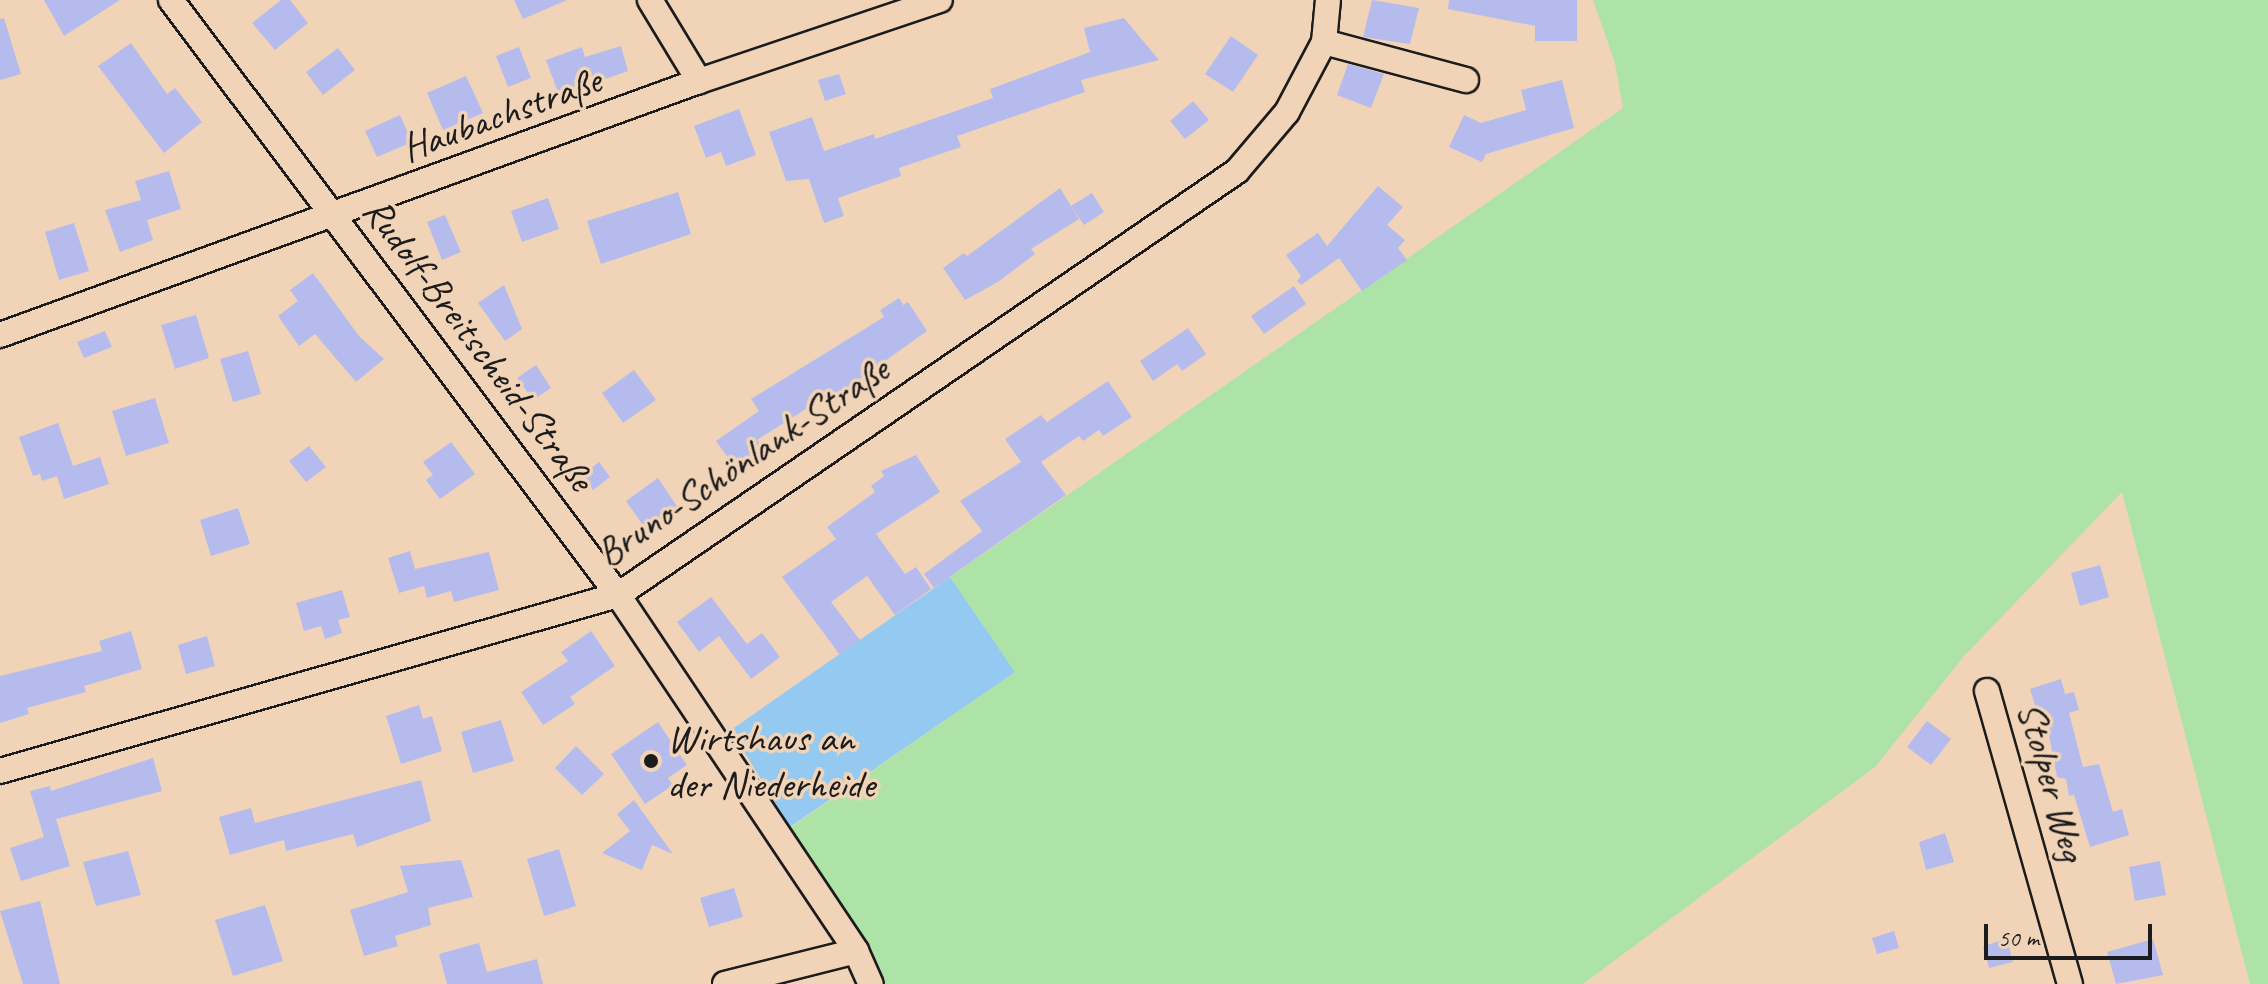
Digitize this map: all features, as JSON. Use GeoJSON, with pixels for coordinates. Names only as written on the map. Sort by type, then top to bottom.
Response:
{"type":"FeatureCollection","features":[{"type":"Feature","properties":{"kind":"street","name":"Rudolf-Breitscheid-Straße"},"geometry":{"type":"LineString","coordinates":[[171,0],[337,215],[618,595],[856,951],[871,984]]}},
{"type":"Feature","properties":{"kind":"street"},"geometry":{"type":"LineString","coordinates":[[650,0],[699,81]]}},
{"type":"Feature","properties":{"kind":"street","name":"Haubachstraße"},"geometry":{"type":"LineString","coordinates":[[0,335],[699,81],[940,0]]}},
{"type":"Feature","properties":{"kind":"street","name":"Bruno-Schönlank-Straße"},"geometry":{"type":"LineString","coordinates":[[0,771],[618,595],[1237,171],[1287,112],[1324,42],[1328,0]]}},
{"type":"Feature","properties":{"kind":"street"},"geometry":{"type":"LineString","coordinates":[[1324,42],[1466,80]]}},
{"type":"Feature","properties":{"kind":"street","name":"Stolper Weg"},"geometry":{"type":"LineString","coordinates":[[1987,691],[2070,984]]}},
{"type":"Feature","properties":{"kind":"street"},"geometry":{"type":"LineString","coordinates":[[725,984],[856,951]]}},
{"type":"Feature","properties":{"kind":"green space"},"geometry":{"type":"Polygon","coordinates":[[[1593,0],[2268,0],[2268,984],[2250,984],[2122,492],[1965,655],[1875,767],[1583,984],[884,984],[790,828],[1015,672],[950,577],[1623,108],[1615,63],[1593,0]]]}},
{"type":"Feature","properties":{"kind":"water"},"geometry":{"type":"Polygon","coordinates":[[[950,577],[1015,672],[790,827],[731,730],[950,577]]]}},
{"type":"Feature","properties":{"kind":"building"},"geometry":{"type":"Polygon","coordinates":[[[44,0],[120,0],[64,36],[44,0]]]}},
{"type":"Feature","properties":{"kind":"building"},"geometry":{"type":"Polygon","coordinates":[[[281,0],[290,0],[308,23],[275,50],[252,23],[281,0]]]}},
{"type":"Feature","properties":{"kind":"building"},"geometry":{"type":"Polygon","coordinates":[[[514,0],[567,0],[523,19],[514,0]]]}},
{"type":"Feature","properties":{"kind":"building"},"geometry":{"type":"Polygon","coordinates":[[[1372,0],[1419,8],[1410,44],[1363,37],[1372,0]]]}},
{"type":"Feature","properties":{"kind":"building"},"geometry":{"type":"Polygon","coordinates":[[[1449,0],[1577,0],[1577,41],[1535,41],[1535,26],[1448,9],[1449,0]]]}},
{"type":"Feature","properties":{"kind":"building"},"geometry":{"type":"Polygon","coordinates":[[[4,18],[21,74],[0,80],[0,19],[4,18]]]}},
{"type":"Feature","properties":{"kind":"building"},"geometry":{"type":"Polygon","coordinates":[[[1124,18],[1159,60],[1081,80],[1085,92],[957,136],[961,147],[899,168],[901,176],[838,198],[844,216],[824,223],[809,179],[786,181],[769,132],[812,117],[824,151],[874,134],[875,139],[993,98],[990,89],[1090,52],[1084,28],[1124,18]]]}},
{"type":"Feature","properties":{"kind":"building"},"geometry":{"type":"Polygon","coordinates":[[[1231,36],[1258,55],[1233,92],[1205,74],[1231,36]]]}},
{"type":"Feature","properties":{"kind":"building"},"geometry":{"type":"Polygon","coordinates":[[[131,43],[167,94],[175,88],[202,122],[164,153],[98,66],[131,43]]]}},
{"type":"Feature","properties":{"kind":"building"},"geometry":{"type":"Polygon","coordinates":[[[621,46],[628,71],[559,95],[546,60],[582,47],[585,57],[621,46]]]}},
{"type":"Feature","properties":{"kind":"building"},"geometry":{"type":"Polygon","coordinates":[[[519,47],[531,78],[508,87],[496,56],[519,47]]]}},
{"type":"Feature","properties":{"kind":"building"},"geometry":{"type":"Polygon","coordinates":[[[338,48],[355,70],[323,95],[306,72],[338,48]]]}},
{"type":"Feature","properties":{"kind":"building"},"geometry":{"type":"Polygon","coordinates":[[[1348,64],[1384,74],[1371,108],[1337,95],[1348,64]]]}},
{"type":"Feature","properties":{"kind":"building"},"geometry":{"type":"Polygon","coordinates":[[[839,74],[846,94],[825,101],[818,80],[839,74]]]}},
{"type":"Feature","properties":{"kind":"building"},"geometry":{"type":"Polygon","coordinates":[[[466,76],[483,113],[443,130],[427,93],[466,76]]]}},
{"type":"Feature","properties":{"kind":"building"},"geometry":{"type":"Polygon","coordinates":[[[1562,80],[1574,128],[1486,154],[1482,162],[1449,147],[1464,115],[1481,123],[1526,110],[1521,90],[1562,80]]]}},
{"type":"Feature","properties":{"kind":"building"},"geometry":{"type":"Polygon","coordinates":[[[1193,101],[1209,120],[1185,139],[1170,121],[1193,101]]]}},
{"type":"Feature","properties":{"kind":"building"},"geometry":{"type":"Polygon","coordinates":[[[739,109],[756,155],[726,166],[721,152],[706,158],[694,126],[739,109]]]}},
{"type":"Feature","properties":{"kind":"building"},"geometry":{"type":"Polygon","coordinates":[[[400,115],[412,142],[377,157],[365,131],[400,115]]]}},
{"type":"Feature","properties":{"kind":"building"},"geometry":{"type":"Polygon","coordinates":[[[169,171],[181,209],[147,220],[153,240],[120,252],[105,210],[141,200],[135,181],[169,171]]]}},
{"type":"Feature","properties":{"kind":"building"},"geometry":{"type":"Polygon","coordinates":[[[1378,186],[1403,207],[1387,225],[1405,240],[1398,248],[1407,260],[1362,291],[1339,258],[1301,285],[1297,281],[1301,276],[1286,255],[1318,233],[1327,246],[1378,186]]]}},
{"type":"Feature","properties":{"kind":"building"},"geometry":{"type":"Polygon","coordinates":[[[1060,188],[1079,219],[1031,249],[1035,254],[998,282],[965,300],[943,268],[964,253],[967,256],[1060,188]]]}},
{"type":"Feature","properties":{"kind":"building"},"geometry":{"type":"Polygon","coordinates":[[[678,192],[691,234],[601,264],[587,221],[678,192]]]}},
{"type":"Feature","properties":{"kind":"building"},"geometry":{"type":"Polygon","coordinates":[[[1092,193],[1104,212],[1084,225],[1071,206],[1092,193]]]}},
{"type":"Feature","properties":{"kind":"building"},"geometry":{"type":"Polygon","coordinates":[[[548,198],[559,229],[522,242],[511,211],[548,198]]]}},
{"type":"Feature","properties":{"kind":"building"},"geometry":{"type":"Polygon","coordinates":[[[445,215],[461,252],[442,260],[427,222],[445,215]]]}},
{"type":"Feature","properties":{"kind":"building"},"geometry":{"type":"Polygon","coordinates":[[[74,223],[89,271],[59,280],[45,232],[74,223]]]}},
{"type":"Feature","properties":{"kind":"building"},"geometry":{"type":"Polygon","coordinates":[[[313,273],[359,336],[384,359],[356,382],[315,334],[299,346],[278,316],[298,301],[290,290],[313,273]]]}},
{"type":"Feature","properties":{"kind":"building"},"geometry":{"type":"Polygon","coordinates":[[[504,285],[522,329],[505,341],[478,303],[504,285]]]}},
{"type":"Feature","properties":{"kind":"building"},"geometry":{"type":"Polygon","coordinates":[[[1294,286],[1306,304],[1264,334],[1251,316],[1294,286]]]}},
{"type":"Feature","properties":{"kind":"building"},"geometry":{"type":"Polygon","coordinates":[[[899,298],[903,305],[908,302],[927,331],[825,404],[822,399],[757,440],[764,449],[736,469],[716,441],[759,411],[751,399],[884,317],[880,310],[899,298]]]}},
{"type":"Feature","properties":{"kind":"building"},"geometry":{"type":"Polygon","coordinates":[[[196,315],[209,358],[175,369],[161,325],[196,315]]]}},
{"type":"Feature","properties":{"kind":"building"},"geometry":{"type":"Polygon","coordinates":[[[1188,328],[1206,354],[1182,371],[1177,364],[1153,381],[1140,361],[1188,328]]]}},
{"type":"Feature","properties":{"kind":"building"},"geometry":{"type":"Polygon","coordinates":[[[105,331],[112,347],[84,358],[77,342],[105,331]]]}},
{"type":"Feature","properties":{"kind":"building"},"geometry":{"type":"Polygon","coordinates":[[[248,351],[261,394],[233,402],[220,359],[248,351]]]}},
{"type":"Feature","properties":{"kind":"building"},"geometry":{"type":"Polygon","coordinates":[[[536,365],[551,388],[533,400],[517,378],[536,365]]]}},
{"type":"Feature","properties":{"kind":"building"},"geometry":{"type":"Polygon","coordinates":[[[634,370],[656,400],[623,423],[602,393],[634,370]]]}},
{"type":"Feature","properties":{"kind":"building"},"geometry":{"type":"Polygon","coordinates":[[[1108,381],[1132,417],[1103,436],[1099,430],[1083,441],[1079,436],[1041,462],[1066,495],[934,588],[924,574],[982,531],[960,501],[1021,462],[1005,439],[1041,415],[1047,422],[1108,381]]]}},
{"type":"Feature","properties":{"kind":"building"},"geometry":{"type":"Polygon","coordinates":[[[155,398],[169,443],[126,456],[112,411],[155,398]]]}},
{"type":"Feature","properties":{"kind":"building"},"geometry":{"type":"Polygon","coordinates":[[[58,423],[73,466],[100,457],[109,484],[64,499],[57,476],[42,481],[40,474],[33,476],[19,437],[58,423]]]}},
{"type":"Feature","properties":{"kind":"building"},"geometry":{"type":"Polygon","coordinates":[[[451,442],[475,474],[440,499],[426,480],[433,475],[423,462],[451,442]]]}},
{"type":"Feature","properties":{"kind":"building"},"geometry":{"type":"Polygon","coordinates":[[[309,446],[326,467],[306,482],[289,461],[309,446]]]}},
{"type":"Feature","properties":{"kind":"building"},"geometry":{"type":"Polygon","coordinates":[[[916,455],[940,492],[876,534],[905,574],[916,567],[931,589],[895,615],[867,576],[831,602],[860,640],[840,655],[782,577],[836,539],[827,527],[875,492],[871,486],[884,476],[881,471],[916,455]]]}},
{"type":"Feature","properties":{"kind":"building"},"geometry":{"type":"Polygon","coordinates":[[[599,462],[610,477],[593,490],[582,475],[599,462]]]}},
{"type":"Feature","properties":{"kind":"building"},"geometry":{"type":"Polygon","coordinates":[[[658,478],[681,512],[649,534],[626,501],[658,478]]]}},
{"type":"Feature","properties":{"kind":"building"},"geometry":{"type":"Polygon","coordinates":[[[238,508],[250,544],[211,556],[200,520],[238,508]]]}},
{"type":"Feature","properties":{"kind":"building"},"geometry":{"type":"Polygon","coordinates":[[[410,551],[415,569],[489,552],[499,590],[454,602],[451,591],[427,598],[424,586],[399,593],[388,558],[410,551]]]}},
{"type":"Feature","properties":{"kind":"building"},"geometry":{"type":"Polygon","coordinates":[[[2100,565],[2109,597],[2080,606],[2071,573],[2100,565]]]}},
{"type":"Feature","properties":{"kind":"building"},"geometry":{"type":"Polygon","coordinates":[[[342,590],[350,617],[338,620],[342,633],[325,639],[321,626],[304,631],[296,603],[342,590]]]}},
{"type":"Feature","properties":{"kind":"building"},"geometry":{"type":"Polygon","coordinates":[[[711,597],[747,644],[762,633],[780,657],[751,679],[719,636],[699,652],[677,622],[711,597]]]}},
{"type":"Feature","properties":{"kind":"building"},"geometry":{"type":"Polygon","coordinates":[[[131,631],[142,669],[84,686],[86,692],[27,708],[29,714],[0,723],[0,676],[102,651],[99,641],[131,631]]]}},
{"type":"Feature","properties":{"kind":"building"},"geometry":{"type":"Polygon","coordinates":[[[591,631],[615,666],[570,697],[575,704],[543,725],[521,692],[568,661],[561,652],[591,631]]]}},
{"type":"Feature","properties":{"kind":"building"},"geometry":{"type":"Polygon","coordinates":[[[207,636],[215,666],[186,674],[178,645],[207,636]]]}},
{"type":"Feature","properties":{"kind":"building"},"geometry":{"type":"Polygon","coordinates":[[[2061,679],[2065,694],[2074,692],[2079,710],[2069,713],[2083,767],[2099,764],[2113,812],[2122,809],[2129,835],[2090,847],[2074,795],[2069,796],[2066,779],[2057,777],[2048,730],[2043,731],[2030,689],[2061,679]]]}},
{"type":"Feature","properties":{"kind":"building"},"geometry":{"type":"Polygon","coordinates":[[[419,705],[423,719],[432,716],[442,751],[401,764],[386,716],[419,705]]]}},
{"type":"Feature","properties":{"kind":"building"},"geometry":{"type":"Polygon","coordinates":[[[501,720],[514,761],[473,773],[461,732],[501,720]]]}},
{"type":"Feature","properties":{"kind":"building"},"geometry":{"type":"Polygon","coordinates":[[[1927,721],[1951,739],[1931,765],[1907,747],[1927,721]]]}},
{"type":"Feature","properties":{"kind":"building"},"geometry":{"type":"Polygon","coordinates":[[[658,722],[687,765],[668,778],[673,785],[645,804],[611,754],[658,722]]]}},
{"type":"Feature","properties":{"kind":"building"},"geometry":{"type":"Polygon","coordinates":[[[576,746],[604,774],[582,795],[555,768],[576,746]]]}},
{"type":"Feature","properties":{"kind":"building"},"geometry":{"type":"Polygon","coordinates":[[[153,758],[162,791],[56,819],[70,866],[21,881],[10,848],[44,837],[30,791],[50,786],[51,791],[153,758]]]}},
{"type":"Feature","properties":{"kind":"building"},"geometry":{"type":"Polygon","coordinates":[[[421,780],[431,821],[357,847],[353,834],[286,851],[284,840],[230,855],[219,817],[251,808],[255,823],[421,780]]]}},
{"type":"Feature","properties":{"kind":"building"},"geometry":{"type":"Polygon","coordinates":[[[634,800],[673,854],[652,845],[642,870],[602,853],[630,831],[617,814],[634,800]]]}},
{"type":"Feature","properties":{"kind":"building"},"geometry":{"type":"Polygon","coordinates":[[[1945,833],[1954,862],[1926,870],[1919,842],[1945,833]]]}},
{"type":"Feature","properties":{"kind":"building"},"geometry":{"type":"Polygon","coordinates":[[[559,849],[576,906],[544,916],[527,859],[559,849]]]}},
{"type":"Feature","properties":{"kind":"building"},"geometry":{"type":"Polygon","coordinates":[[[128,851],[141,895],[96,906],[83,862],[128,851]]]}},
{"type":"Feature","properties":{"kind":"building"},"geometry":{"type":"Polygon","coordinates":[[[461,860],[473,897],[428,908],[431,925],[395,936],[398,946],[364,956],[350,910],[408,892],[400,866],[461,860]]]}},
{"type":"Feature","properties":{"kind":"building"},"geometry":{"type":"Polygon","coordinates":[[[2160,861],[2166,895],[2135,901],[2129,867],[2160,861]]]}},
{"type":"Feature","properties":{"kind":"building"},"geometry":{"type":"Polygon","coordinates":[[[734,888],[743,917],[709,927],[700,898],[734,888]]]}},
{"type":"Feature","properties":{"kind":"building"},"geometry":{"type":"Polygon","coordinates":[[[40,901],[60,984],[23,984],[0,911],[40,901]]]}},
{"type":"Feature","properties":{"kind":"building"},"geometry":{"type":"Polygon","coordinates":[[[265,905],[283,961],[233,976],[215,920],[265,905]]]}},
{"type":"Feature","properties":{"kind":"building"},"geometry":{"type":"Polygon","coordinates":[[[1894,931],[1899,948],[1877,954],[1872,938],[1894,931]]]}},
{"type":"Feature","properties":{"kind":"building"},"geometry":{"type":"Polygon","coordinates":[[[2007,939],[2013,962],[1989,968],[1983,946],[2007,939]]]}},
{"type":"Feature","properties":{"kind":"building"},"geometry":{"type":"Polygon","coordinates":[[[2153,939],[2163,975],[2116,984],[2107,952],[2153,939]]]}},
{"type":"Feature","properties":{"kind":"building"},"geometry":{"type":"Polygon","coordinates":[[[479,943],[487,972],[537,959],[543,984],[447,984],[439,954],[479,943]]]}},
{"type":"Feature","properties":{"kind":"place","name":"Wirtshaus an der Niederheide"},"geometry":{"type":"Point","coordinates":[651,761]}}]}
